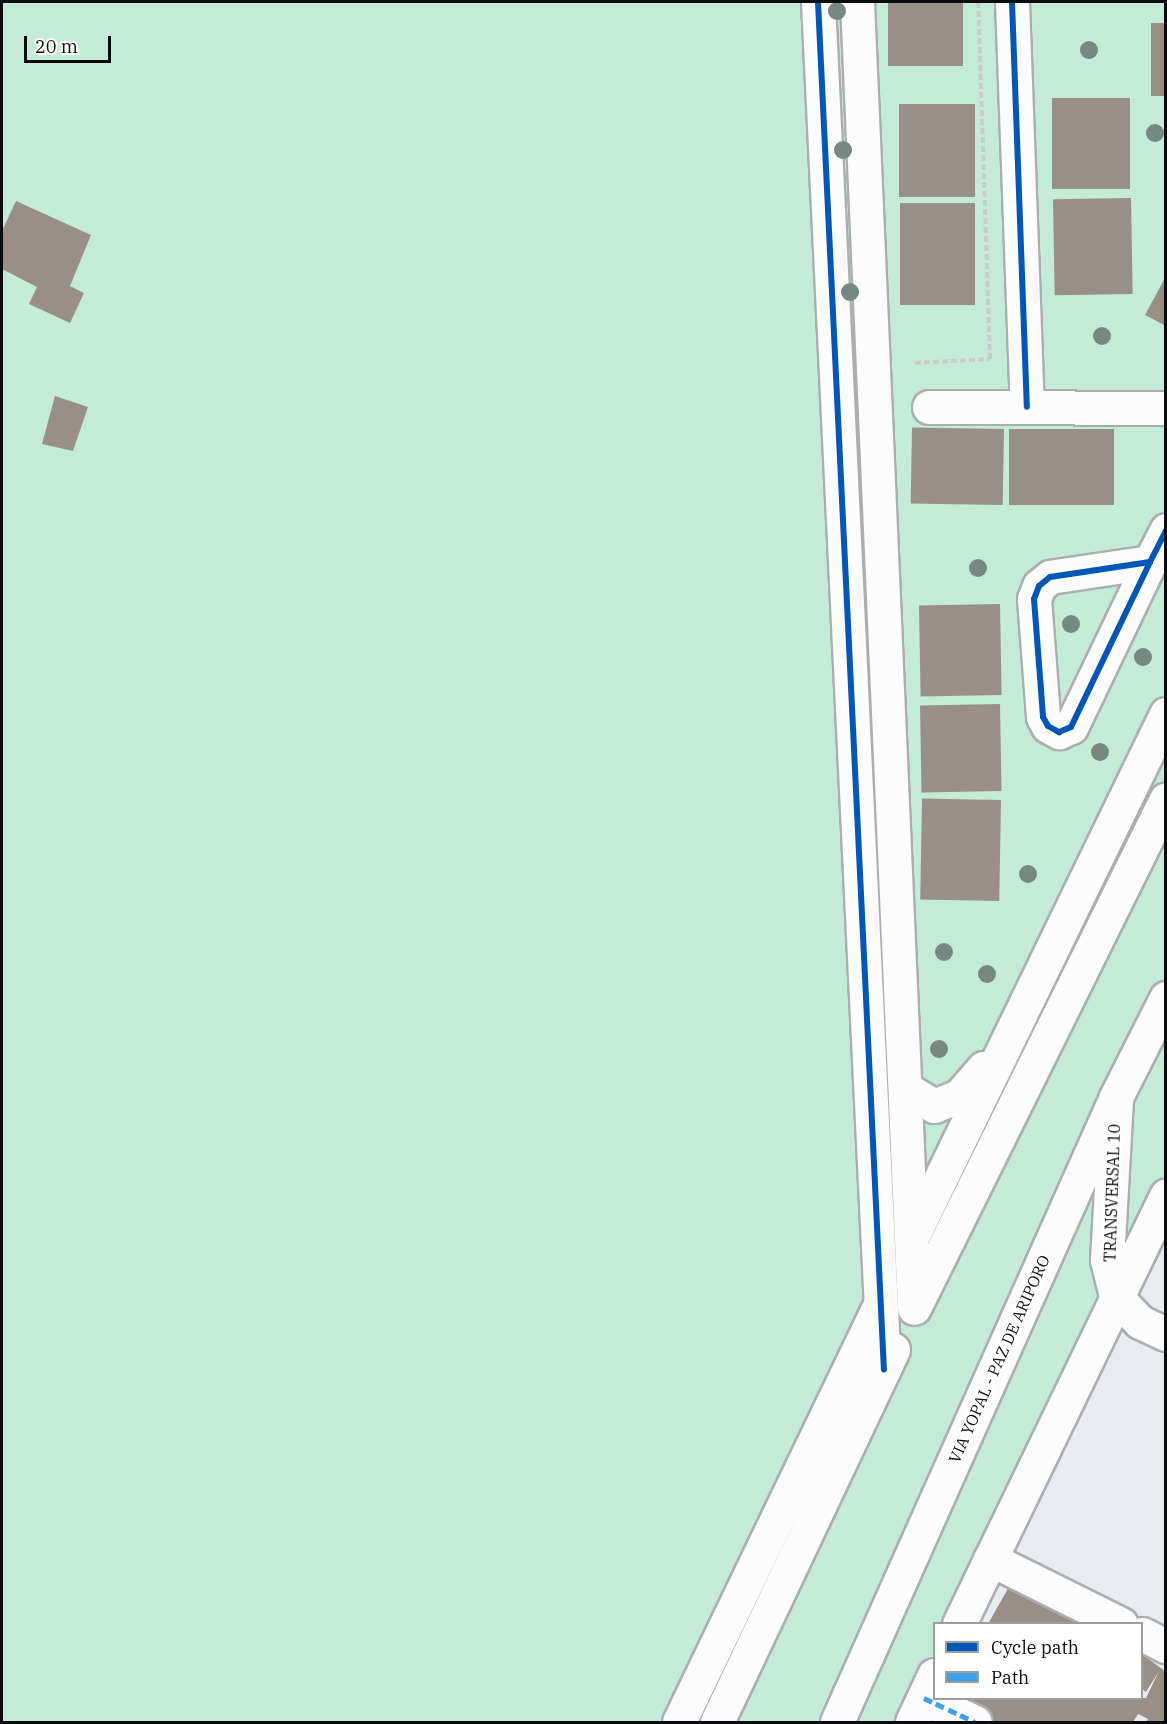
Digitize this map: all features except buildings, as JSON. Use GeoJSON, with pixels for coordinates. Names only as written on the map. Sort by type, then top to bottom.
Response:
{"type":"FeatureCollection","features":[{"type":"Feature","properties":{"kind":"street"},"geometry":{"type":"LineString","coordinates":[[818,2],[884,1369]]}},
{"type":"Feature","properties":{"kind":"street"},"geometry":{"type":"LineString","coordinates":[[856,2],[914,1308]]}},
{"type":"Feature","properties":{"kind":"street"},"geometry":{"type":"LineString","coordinates":[[1011,2],[1027,406]]}},
{"type":"Feature","properties":{"kind":"street"},"geometry":{"type":"LineString","coordinates":[[929,408],[1027,406],[1166,408]]}},
{"type":"Feature","properties":{"kind":"street"},"geometry":{"type":"LineString","coordinates":[[1150,562],[1050,577],[1039,586],[1034,598],[1043,717],[1048,726],[1059,732],[1071,727],[1166,530]]}},
{"type":"Feature","properties":{"kind":"street"},"geometry":{"type":"LineString","coordinates":[[679,1722],[1166,714]]}},
{"type":"Feature","properties":{"kind":"street"},"geometry":{"type":"LineString","coordinates":[[717,1722],[884,1369],[1166,799]]}},
{"type":"Feature","properties":{"kind":"street","name":"VIA YOPAL - PAZ DE ARIPORO"},"geometry":{"type":"LineString","coordinates":[[837,1722],[1116,1097],[1166,999]]}},
{"type":"Feature","properties":{"kind":"street"},"geometry":{"type":"LineString","coordinates":[[906,1089],[934,1106],[959,1096],[1006,1042]]}},
{"type":"Feature","properties":{"kind":"street","name":"TRANSVERSAL 10"},"geometry":{"type":"LineString","coordinates":[[1116,1097],[1107,1260],[1116,1297]]}},
{"type":"Feature","properties":{"kind":"street"},"geometry":{"type":"LineString","coordinates":[[959,1622],[1166,1195]]}},
{"type":"Feature","properties":{"kind":"street"},"geometry":{"type":"LineString","coordinates":[[1116,1297],[1140,1322],[1166,1334]]}},
{"type":"Feature","properties":{"kind":"street"},"geometry":{"type":"LineString","coordinates":[[990,1558],[1118,1622]]}},
{"type":"Feature","properties":{"kind":"street"},"geometry":{"type":"LineString","coordinates":[[1143,1634],[1166,1646]]}},
{"type":"Feature","properties":{"kind":"street"},"geometry":{"type":"LineString","coordinates":[[923,1698],[975,1722]]}},
{"type":"Feature","properties":{"kind":"path"},"geometry":{"type":"LineString","coordinates":[[915,363],[990,359],[978,2]]}},
{"type":"Feature","properties":{"kind":"green space"},"geometry":{"type":"Polygon","coordinates":[[[2,2],[1165,2],[1165,1175],[950,1622],[933,1622],[933,1660],[905,1722],[2,1722],[2,2]]]}},
{"type":"Feature","properties":{"kind":"marked path"},"geometry":{"type":"LineString","coordinates":[[924,1698],[975,1722]]}},
{"type":"Feature","properties":{"kind":"cycle path"},"geometry":{"type":"LineString","coordinates":[[818,2],[884,1369]]}},
{"type":"Feature","properties":{"kind":"cycle path"},"geometry":{"type":"LineString","coordinates":[[1012,2],[1027,407]]}},
{"type":"Feature","properties":{"kind":"cycle path"},"geometry":{"type":"LineString","coordinates":[[1150,562],[1050,577],[1039,586],[1034,599],[1043,717],[1048,726],[1059,732],[1071,727],[1166,530]]}}]}
